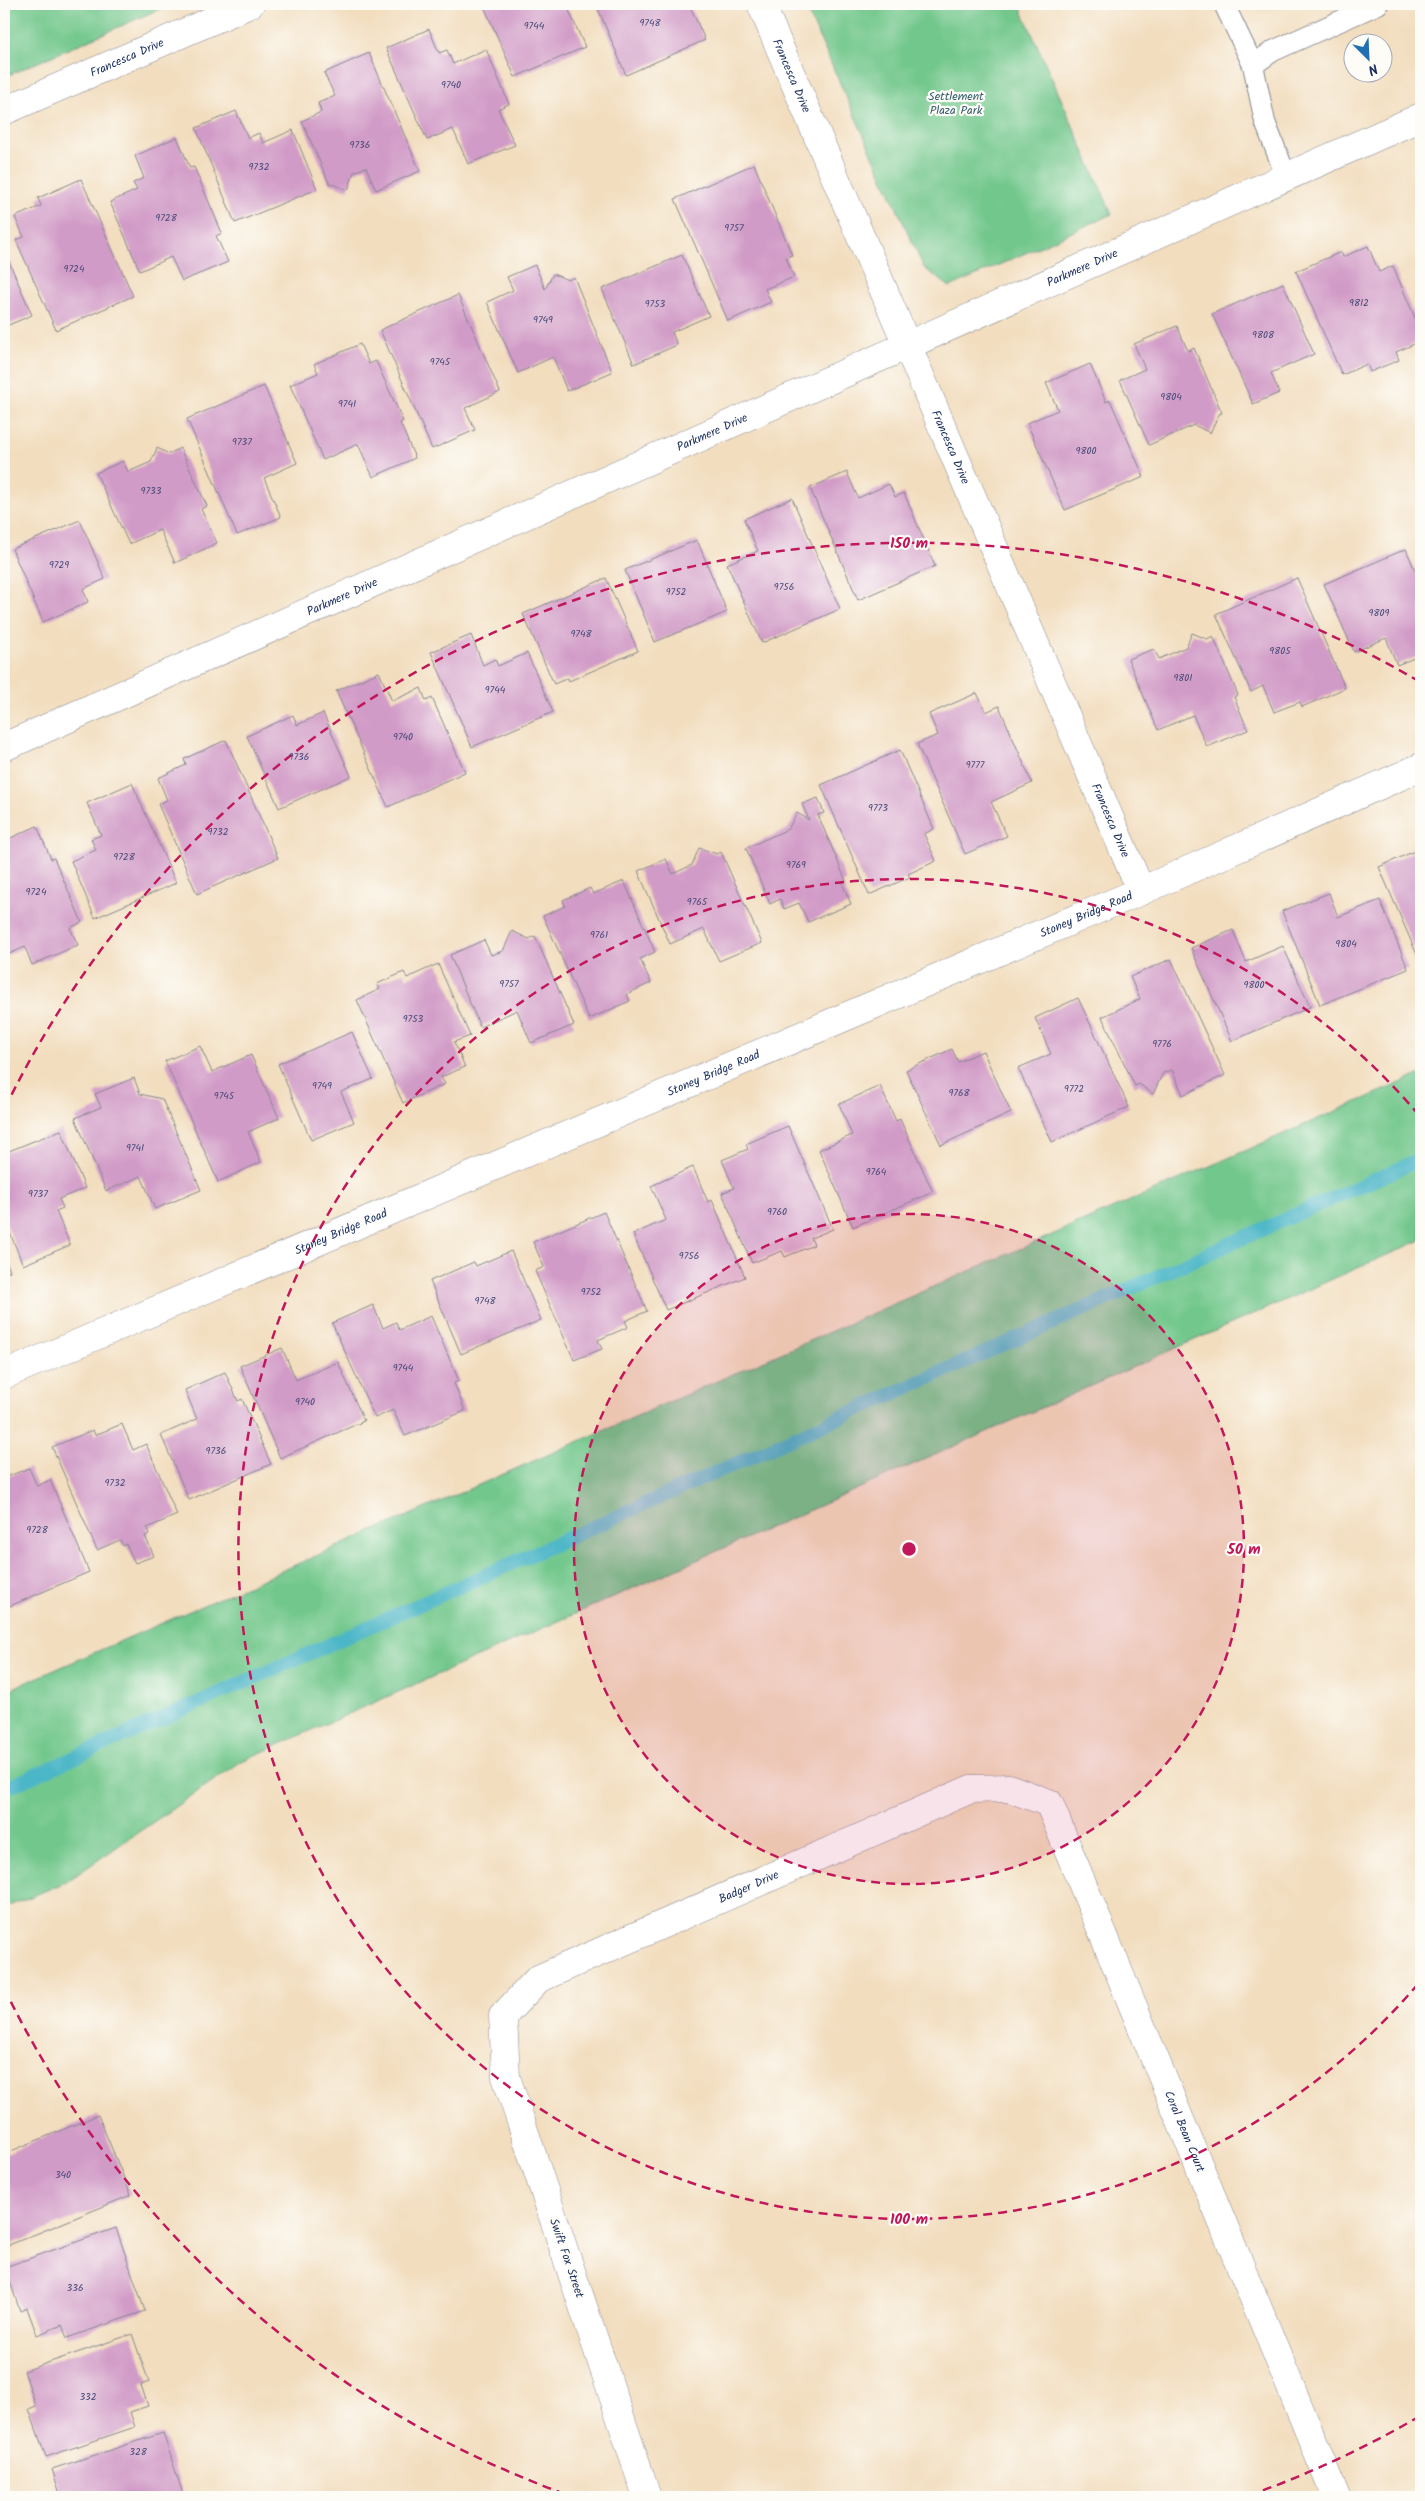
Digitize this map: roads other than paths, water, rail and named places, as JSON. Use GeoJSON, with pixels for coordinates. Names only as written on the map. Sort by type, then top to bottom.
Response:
{"type":"FeatureCollection","features":[{"type":"Feature","properties":{"kind":"street","name":"Francesca Drive"},"geometry":{"type":"LineString","coordinates":[[4,111],[250,4]]}},
{"type":"Feature","properties":{"kind":"street","name":"Francesca Drive"},"geometry":{"type":"LineString","coordinates":[[761,4],[909,345],[1141,891]]}},
{"type":"Feature","properties":{"kind":"street","name":"Parkmere Drive"},"geometry":{"type":"LineString","coordinates":[[4,747],[1421,117]]}},
{"type":"Feature","properties":{"kind":"street","name":"Stoney Bridge Road"},"geometry":{"type":"LineString","coordinates":[[4,1375],[1141,891],[1421,766]]}},
{"type":"Feature","properties":{"kind":"street","name":"Badger Drive"},"geometry":{"type":"LineString","coordinates":[[503,2016],[538,1978],[972,1789],[1009,1788]]}},
{"type":"Feature","properties":{"kind":"street","name":"Coral Bean Court"},"geometry":{"type":"LineString","coordinates":[[1009,1788],[1049,1803],[1336,2497]]}},
{"type":"Feature","properties":{"kind":"street","name":"Swift Fox Street"},"geometry":{"type":"LineString","coordinates":[[503,2016],[506,2077],[647,2497]]}},
{"type":"Feature","properties":{"kind":"lane"},"geometry":{"type":"LineString","coordinates":[[1224,4],[1253,65],[1265,122],[1286,176]]}},
{"type":"Feature","properties":{"kind":"lane"},"geometry":{"type":"LineString","coordinates":[[1253,65],[1273,51],[1378,4]]}},
{"type":"Feature","properties":{"kind":"waterway"},"geometry":{"type":"LineString","coordinates":[[4,1789],[1421,1159]]}},
{"type":"Feature","properties":{"kind":"park label","name":"Settlement Plaza Park"},"geometry":{"type":"Point","coordinates":[956,103]}}]}
